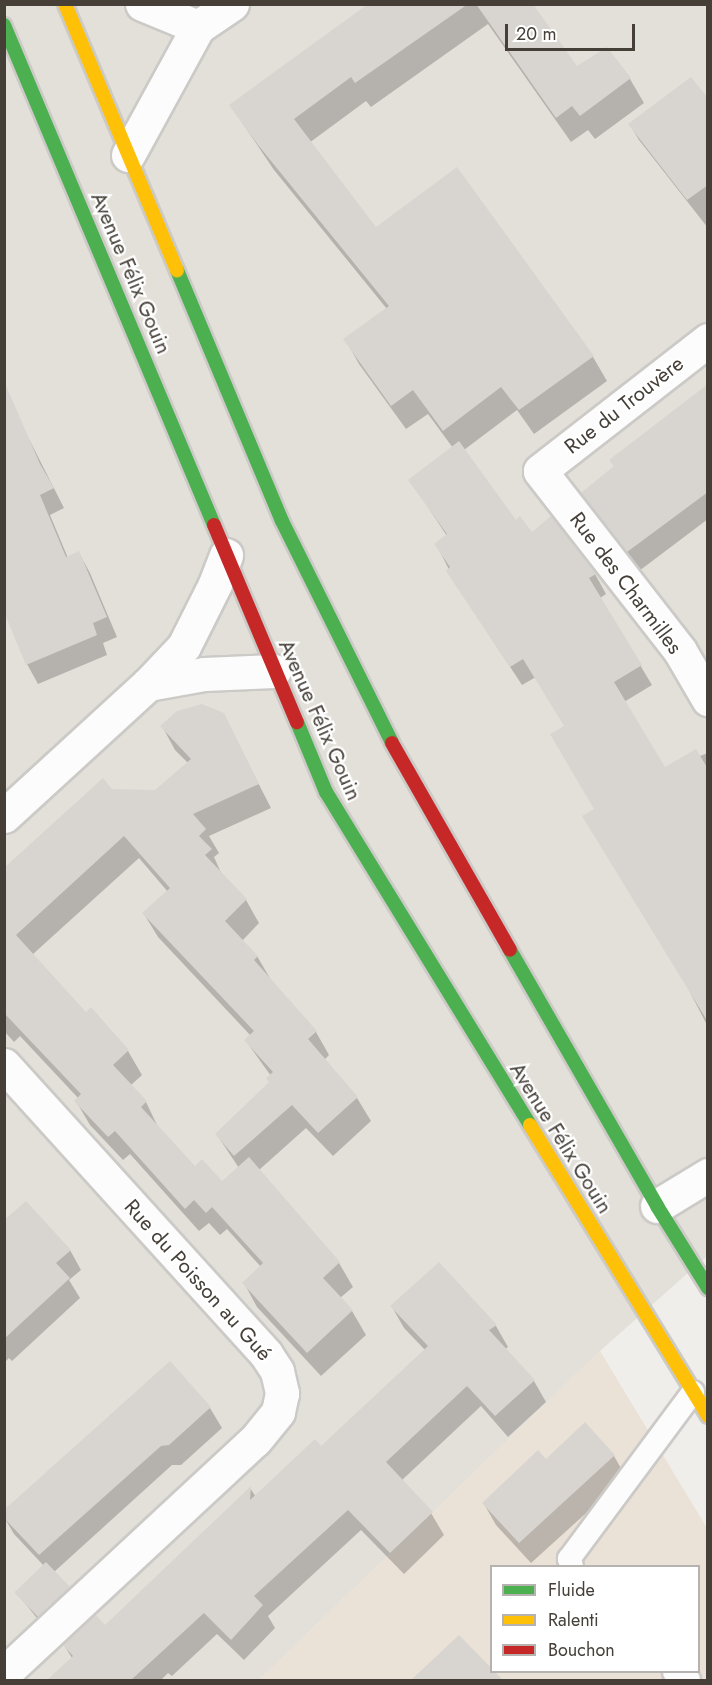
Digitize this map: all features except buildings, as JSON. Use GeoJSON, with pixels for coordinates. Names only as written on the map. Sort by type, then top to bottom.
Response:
{"type":"FeatureCollection","features":[{"type":"Feature","properties":{"kind":"main road","name":"Avenue Félix Gouin"},"geometry":{"type":"LineString","coordinates":[[65,4],[282,521],[387,736],[657,1206],[708,1288]]}},
{"type":"Feature","properties":{"kind":"main road","name":"Avenue Félix Gouin"},"geometry":{"type":"LineString","coordinates":[[4,25],[326,792],[708,1416]]}},
{"type":"Feature","properties":{"kind":"street"},"geometry":{"type":"LineString","coordinates":[[142,4],[198,27]]}},
{"type":"Feature","properties":{"kind":"street"},"geometry":{"type":"LineString","coordinates":[[128,155],[198,27],[232,4]]}},
{"type":"Feature","properties":{"kind":"street","name":"Rue du Trouvère"},"geometry":{"type":"LineString","coordinates":[[540,471],[708,340]]}},
{"type":"Feature","properties":{"kind":"street","name":"Rue des Charmilles"},"geometry":{"type":"LineString","coordinates":[[540,471],[680,651],[708,699]]}},
{"type":"Feature","properties":{"kind":"street"},"geometry":{"type":"LineString","coordinates":[[4,816],[148,684],[184,646],[215,584],[226,555]]}},
{"type":"Feature","properties":{"kind":"street"},"geometry":{"type":"LineString","coordinates":[[148,684],[204,674],[274,671]]}},
{"type":"Feature","properties":{"kind":"street","name":"Rue du Poisson au Gué"},"geometry":{"type":"LineString","coordinates":[[4,1673],[255,1440],[278,1412],[282,1393],[277,1371],[266,1354],[7,1074]]}},
{"type":"Feature","properties":{"kind":"street"},"geometry":{"type":"LineString","coordinates":[[657,1206],[708,1175]]}},
{"type":"Feature","properties":{"kind":"lane"},"geometry":{"type":"LineString","coordinates":[[572,1565],[569,1559],[693,1392]]}},
{"type":"Feature","properties":{"kind":"shaded area"},"geometry":{"type":"Polygon","coordinates":[[[5,5],[707,5],[707,1256],[600,1351],[259,1680],[5,1680],[5,5]]]}},
{"type":"Feature","properties":{"kind":"shaded area"},"geometry":{"type":"Polygon","coordinates":[[[600,1351],[707,1528],[707,1680],[259,1680],[600,1351]]]}},
{"type":"Feature","properties":{"kind":"traffic: fast"},"geometry":{"type":"LineString","coordinates":[[4,25],[214,525]]}},
{"type":"Feature","properties":{"kind":"traffic: fast"},"geometry":{"type":"LineString","coordinates":[[177,270],[282,521],[392,743]]}},
{"type":"Feature","properties":{"kind":"traffic: fast"},"geometry":{"type":"LineString","coordinates":[[297,722],[326,792],[530,1125]]}},
{"type":"Feature","properties":{"kind":"traffic: fast"},"geometry":{"type":"LineString","coordinates":[[510,950],[657,1206],[708,1288]]}},
{"type":"Feature","properties":{"kind":"traffic: slow"},"geometry":{"type":"LineString","coordinates":[[65,4],[177,270]]}},
{"type":"Feature","properties":{"kind":"traffic: slow"},"geometry":{"type":"LineString","coordinates":[[530,1125],[708,1416]]}},
{"type":"Feature","properties":{"kind":"traffic: jam"},"geometry":{"type":"LineString","coordinates":[[214,525],[297,722]]}},
{"type":"Feature","properties":{"kind":"traffic: jam"},"geometry":{"type":"LineString","coordinates":[[392,743],[510,950]]}}]}
